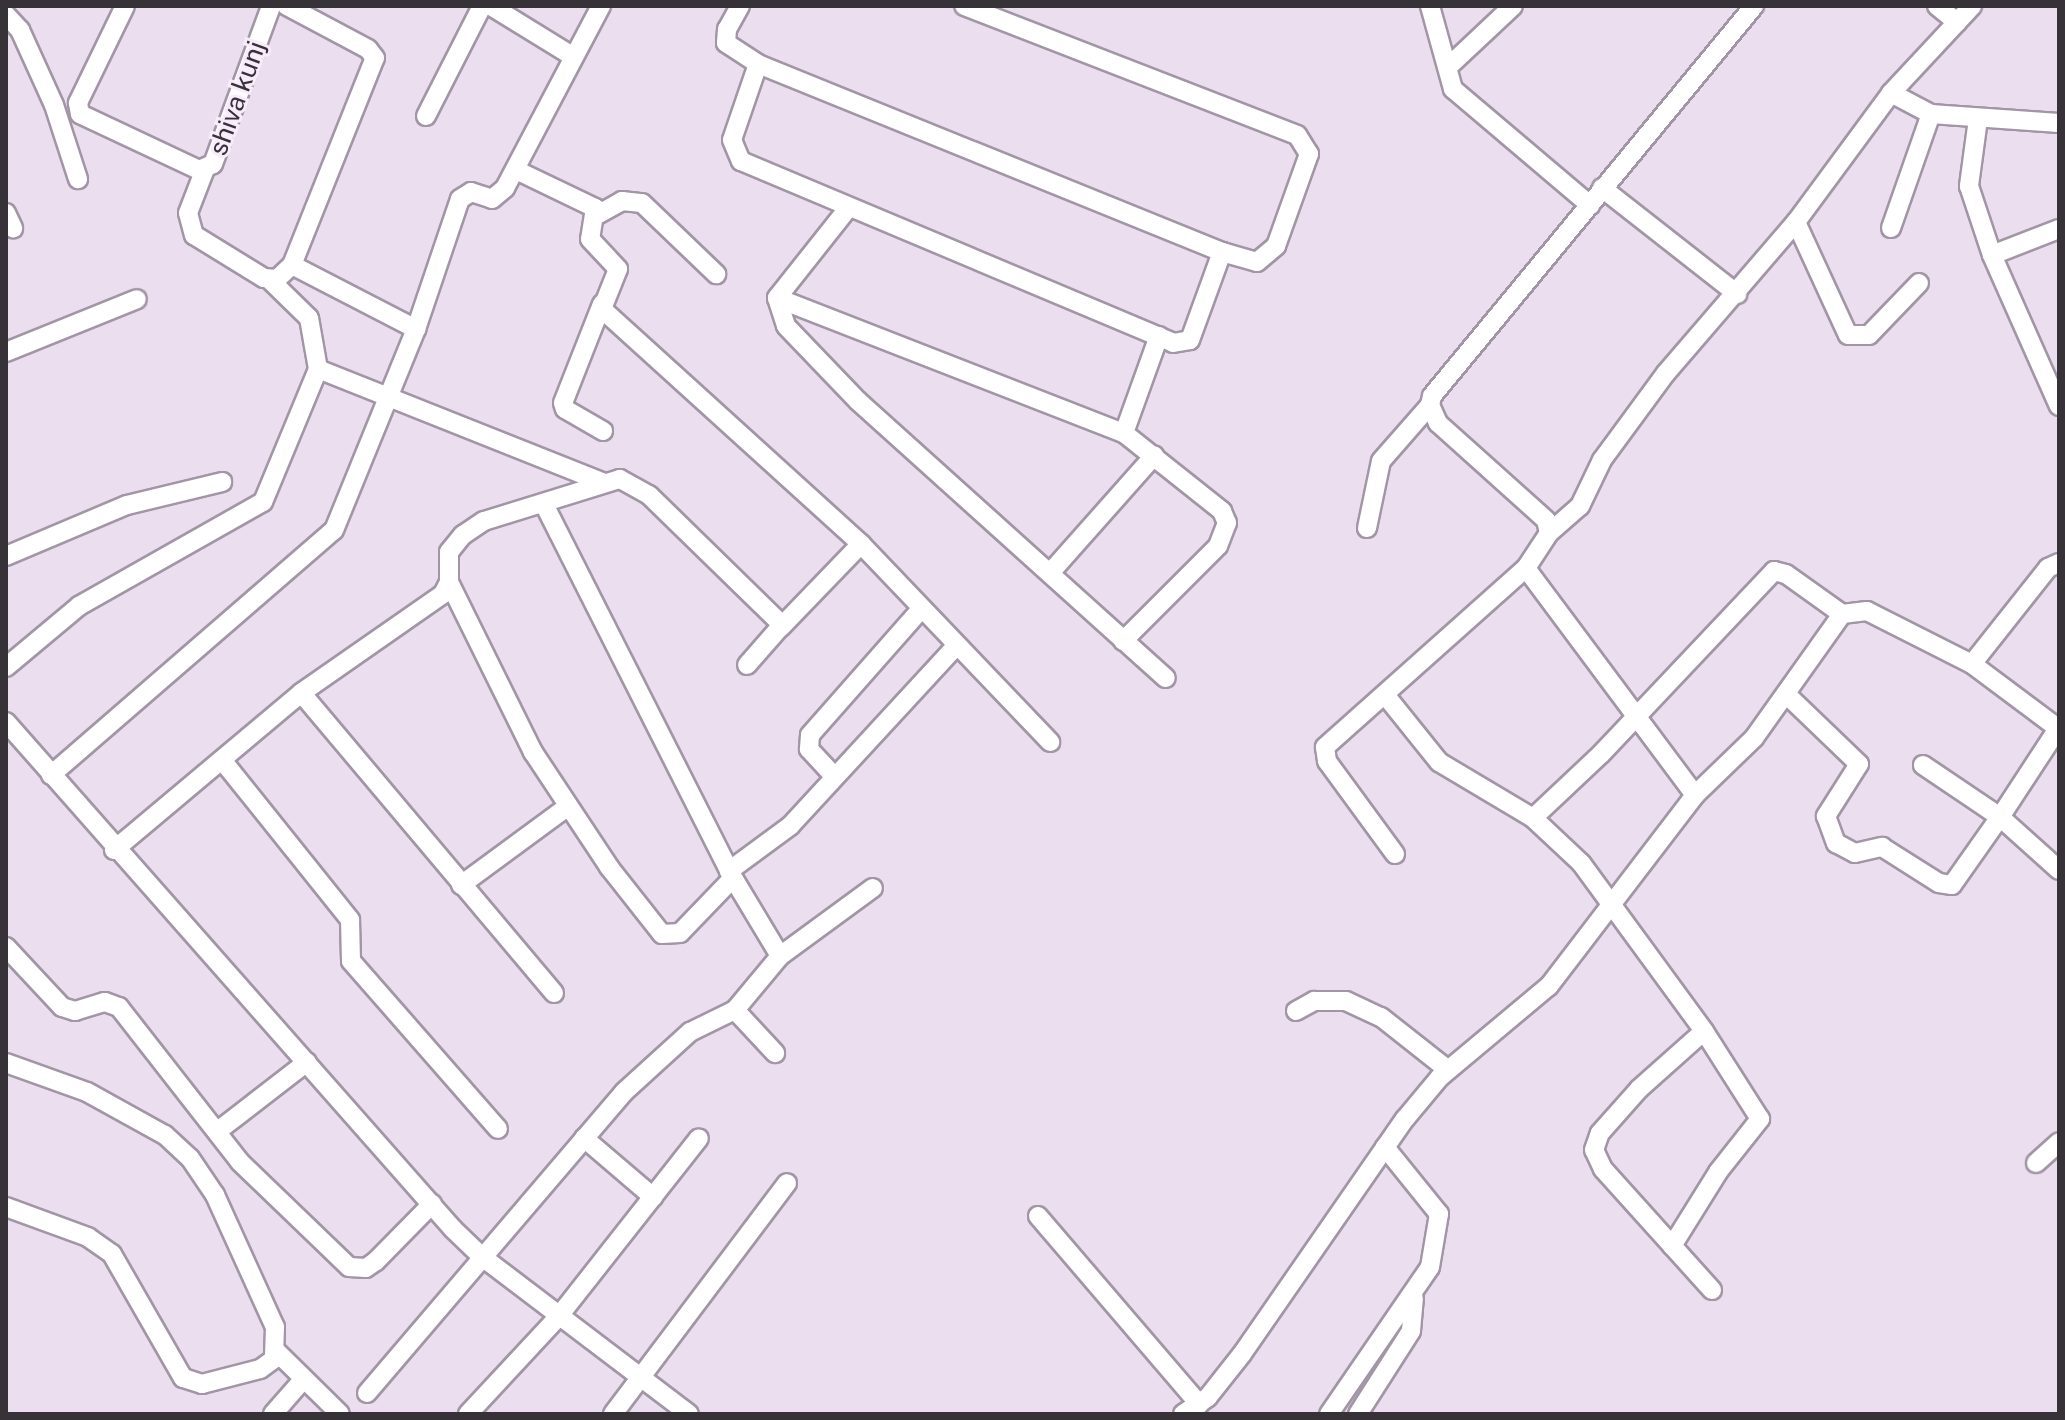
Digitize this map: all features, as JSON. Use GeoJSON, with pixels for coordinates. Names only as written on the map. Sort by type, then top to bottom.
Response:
{"type":"FeatureCollection","features":[{"type":"Feature","properties":{"kind":"street","name":"shiva kunj"},"geometry":{"type":"LineString","coordinates":[[125,6],[78,103],[80,114],[205,169],[213,164],[271,6]]}},
{"type":"Feature","properties":{"kind":"street"},"geometry":{"type":"LineString","coordinates":[[270,280],[292,265],[375,58],[368,49],[287,6]]}},
{"type":"Feature","properties":{"kind":"street"},"geometry":{"type":"LineString","coordinates":[[426,116],[482,6]]}},
{"type":"Feature","properties":{"kind":"street"},"geometry":{"type":"LineString","coordinates":[[491,6],[574,57]]}},
{"type":"Feature","properties":{"kind":"street"},"geometry":{"type":"LineString","coordinates":[[51,775],[334,530],[416,329],[460,199],[471,192],[497,197],[516,170],[601,6]]}},
{"type":"Feature","properties":{"kind":"street"},"geometry":{"type":"LineString","coordinates":[[740,6],[727,29],[726,43],[758,64],[1222,252],[1257,262],[1276,246],[1305,169],[1309,154],[1305,142],[964,6]]}},
{"type":"Feature","properties":{"kind":"street"},"geometry":{"type":"LineString","coordinates":[[1430,6],[1458,94],[1590,205]]}},
{"type":"Feature","properties":{"kind":"street"},"geometry":{"type":"LineString","coordinates":[[1448,67],[1513,6]]}},
{"type":"Feature","properties":{"kind":"street"},"geometry":{"type":"LineString","coordinates":[[1367,528],[1370,491],[1381,461],[1754,6]]}},
{"type":"Feature","properties":{"kind":"street"},"geometry":{"type":"LineString","coordinates":[[1937,6],[1957,22]]}},
{"type":"Feature","properties":{"kind":"street"},"geometry":{"type":"LineString","coordinates":[[1395,854],[1323,754],[1329,743],[1386,696],[1526,568],[1549,533],[1580,506],[1609,449],[1666,373],[1796,222],[1891,93],[1972,6]]}},
{"type":"Feature","properties":{"kind":"street"},"geometry":{"type":"LineString","coordinates":[[6,15],[20,30],[54,105],[78,179]]}},
{"type":"Feature","properties":{"kind":"street"},"geometry":{"type":"LineString","coordinates":[[758,64],[732,140],[733,150],[755,171],[1159,336],[1182,344],[1190,340],[1222,252]]}},
{"type":"Feature","properties":{"kind":"street"},"geometry":{"type":"LineString","coordinates":[[1891,93],[1931,114],[2059,123]]}},
{"type":"Feature","properties":{"kind":"street"},"geometry":{"type":"LineString","coordinates":[[1891,228],[1931,114]]}},
{"type":"Feature","properties":{"kind":"street"},"geometry":{"type":"LineString","coordinates":[[1978,119],[1969,186],[1992,255],[2059,406]]}},
{"type":"Feature","properties":{"kind":"street"},"geometry":{"type":"LineString","coordinates":[[6,667],[79,606],[263,502],[318,369],[309,318],[270,280],[194,235],[188,213],[205,169]]}},
{"type":"Feature","properties":{"kind":"street"},"geometry":{"type":"LineString","coordinates":[[516,170],[581,199],[597,215]]}},
{"type":"Feature","properties":{"kind":"street"},"geometry":{"type":"LineString","coordinates":[[1602,188],[1737,294]]}},
{"type":"Feature","properties":{"kind":"street"},"geometry":{"type":"LineString","coordinates":[[603,431],[565,409],[563,403],[618,269],[590,239],[597,215],[622,201],[642,203],[716,274]]}},
{"type":"Feature","properties":{"kind":"street"},"geometry":{"type":"LineString","coordinates":[[777,298],[849,207]]}},
{"type":"Feature","properties":{"kind":"street"},"geometry":{"type":"LineString","coordinates":[[1796,222],[1848,335],[1869,335],[1919,283]]}},
{"type":"Feature","properties":{"kind":"street"},"geometry":{"type":"LineString","coordinates":[[1992,255],[2059,229]]}},
{"type":"Feature","properties":{"kind":"street"},"geometry":{"type":"LineString","coordinates":[[292,265],[416,329]]}},
{"type":"Feature","properties":{"kind":"street"},"geometry":{"type":"LineString","coordinates":[[777,298],[1124,433],[1222,511],[1225,535],[1123,641]]}},
{"type":"Feature","properties":{"kind":"street"},"geometry":{"type":"LineString","coordinates":[[777,298],[786,326],[858,401],[1166,678]]}},
{"type":"Feature","properties":{"kind":"street"},"geometry":{"type":"LineString","coordinates":[[6,352],[137,299]]}},
{"type":"Feature","properties":{"kind":"street"},"geometry":{"type":"LineString","coordinates":[[602,304],[683,388],[861,544],[1050,742]]}},
{"type":"Feature","properties":{"kind":"street"},"geometry":{"type":"LineString","coordinates":[[1124,433],[1159,336]]}},
{"type":"Feature","properties":{"kind":"street"},"geometry":{"type":"LineString","coordinates":[[318,369],[604,483]]}},
{"type":"Feature","properties":{"kind":"street"},"geometry":{"type":"LineString","coordinates":[[1430,405],[1438,423],[1546,520],[1549,533]]}},
{"type":"Feature","properties":{"kind":"street"},"geometry":{"type":"LineString","coordinates":[[1050,573],[1154,456]]}},
{"type":"Feature","properties":{"kind":"street"},"geometry":{"type":"LineString","coordinates":[[781,627],[649,495],[620,479],[484,521],[455,541],[449,552],[449,582],[496,684],[567,807],[668,937],[680,933],[731,875],[779,836],[956,646]]}},
{"type":"Feature","properties":{"kind":"street"},"geometry":{"type":"LineString","coordinates":[[6,556],[127,505],[222,482]]}},
{"type":"Feature","properties":{"kind":"street"},"geometry":{"type":"LineString","coordinates":[[544,504],[731,875],[780,956]]}},
{"type":"Feature","properties":{"kind":"street"},"geometry":{"type":"LineString","coordinates":[[747,665],[861,544]]}},
{"type":"Feature","properties":{"kind":"street"},"geometry":{"type":"LineString","coordinates":[[1972,664],[2048,568],[2059,563]]}},
{"type":"Feature","properties":{"kind":"street"},"geometry":{"type":"LineString","coordinates":[[1526,568],[1695,795]]}},
{"type":"Feature","properties":{"kind":"street"},"geometry":{"type":"LineString","coordinates":[[1533,818],[1636,719],[1774,571],[1786,574],[1842,614],[1867,611],[1972,664],[2059,728],[1952,885],[1939,883],[1882,847],[1855,853],[1843,848],[1828,832],[1826,816],[1859,764],[1786,694]]}},
{"type":"Feature","properties":{"kind":"street"},"geometry":{"type":"LineString","coordinates":[[114,850],[301,693],[434,601],[449,582]]}},
{"type":"Feature","properties":{"kind":"street"},"geometry":{"type":"LineString","coordinates":[[834,776],[809,749],[810,735],[922,608]]}},
{"type":"Feature","properties":{"kind":"street"},"geometry":{"type":"LineString","coordinates":[[1038,1216],[1191,1409],[1242,1354],[1385,1147],[1448,1070],[1531,1005],[1695,795],[1754,738],[1842,614]]}},
{"type":"Feature","properties":{"kind":"street"},"geometry":{"type":"LineString","coordinates":[[301,693],[554,993]]}},
{"type":"Feature","properties":{"kind":"street"},"geometry":{"type":"LineString","coordinates":[[1386,696],[1439,762],[1533,818],[1561,840],[1612,904],[1704,1031],[1760,1119],[1718,1172],[1672,1246]]}},
{"type":"Feature","properties":{"kind":"street"},"geometry":{"type":"LineString","coordinates":[[6,722],[114,850],[481,1256],[689,1414]]}},
{"type":"Feature","properties":{"kind":"street"},"geometry":{"type":"LineString","coordinates":[[222,760],[350,920],[351,961],[498,1129]]}},
{"type":"Feature","properties":{"kind":"street"},"geometry":{"type":"LineString","coordinates":[[1923,765],[2000,817],[2059,870]]}},
{"type":"Feature","properties":{"kind":"street"},"geometry":{"type":"LineString","coordinates":[[461,885],[567,807]]}},
{"type":"Feature","properties":{"kind":"street"},"geometry":{"type":"LineString","coordinates":[[367,1393],[624,1092],[690,1032],[735,1010],[780,956],[873,888]]}},
{"type":"Feature","properties":{"kind":"street"},"geometry":{"type":"LineString","coordinates":[[6,947],[62,1007],[75,1011],[105,1002],[119,1007],[219,1130],[240,1162],[349,1267],[366,1268],[376,1261],[432,1204]]}},
{"type":"Feature","properties":{"kind":"street"},"geometry":{"type":"LineString","coordinates":[[1296,1011],[1314,1001],[1346,1001],[1381,1017],[1448,1070]]}},
{"type":"Feature","properties":{"kind":"street"},"geometry":{"type":"LineString","coordinates":[[735,1010],[775,1053]]}},
{"type":"Feature","properties":{"kind":"street"},"geometry":{"type":"LineString","coordinates":[[1704,1031],[1639,1089],[1595,1144],[1603,1169],[1712,1290]]}},
{"type":"Feature","properties":{"kind":"street"},"geometry":{"type":"LineString","coordinates":[[219,1130],[307,1062]]}},
{"type":"Feature","properties":{"kind":"street"},"geometry":{"type":"LineString","coordinates":[[6,1063],[87,1092],[165,1135],[190,1158],[215,1195],[275,1327],[277,1352],[301,1382],[340,1414]]}},
{"type":"Feature","properties":{"kind":"street"},"geometry":{"type":"LineString","coordinates":[[584,1138],[653,1197]]}},
{"type":"Feature","properties":{"kind":"street"},"geometry":{"type":"LineString","coordinates":[[468,1414],[559,1316],[699,1138]]}},
{"type":"Feature","properties":{"kind":"street"},"geometry":{"type":"LineString","coordinates":[[2036,1163],[2059,1142]]}},
{"type":"Feature","properties":{"kind":"street"},"geometry":{"type":"LineString","coordinates":[[1329,1414],[1390,1323],[1414,1298],[1430,1267],[1439,1214],[1385,1147]]}},
{"type":"Feature","properties":{"kind":"street"},"geometry":{"type":"LineString","coordinates":[[613,1414],[787,1183]]}},
{"type":"Feature","properties":{"kind":"street"},"geometry":{"type":"LineString","coordinates":[[6,1207],[88,1237],[112,1254],[183,1378],[202,1384],[260,1369],[277,1352]]}},
{"type":"Feature","properties":{"kind":"street"},"geometry":{"type":"LineString","coordinates":[[1358,1414],[1411,1331],[1414,1298]]}},
{"type":"Feature","properties":{"kind":"street"},"geometry":{"type":"LineString","coordinates":[[273,1414],[301,1382]]}}]}
